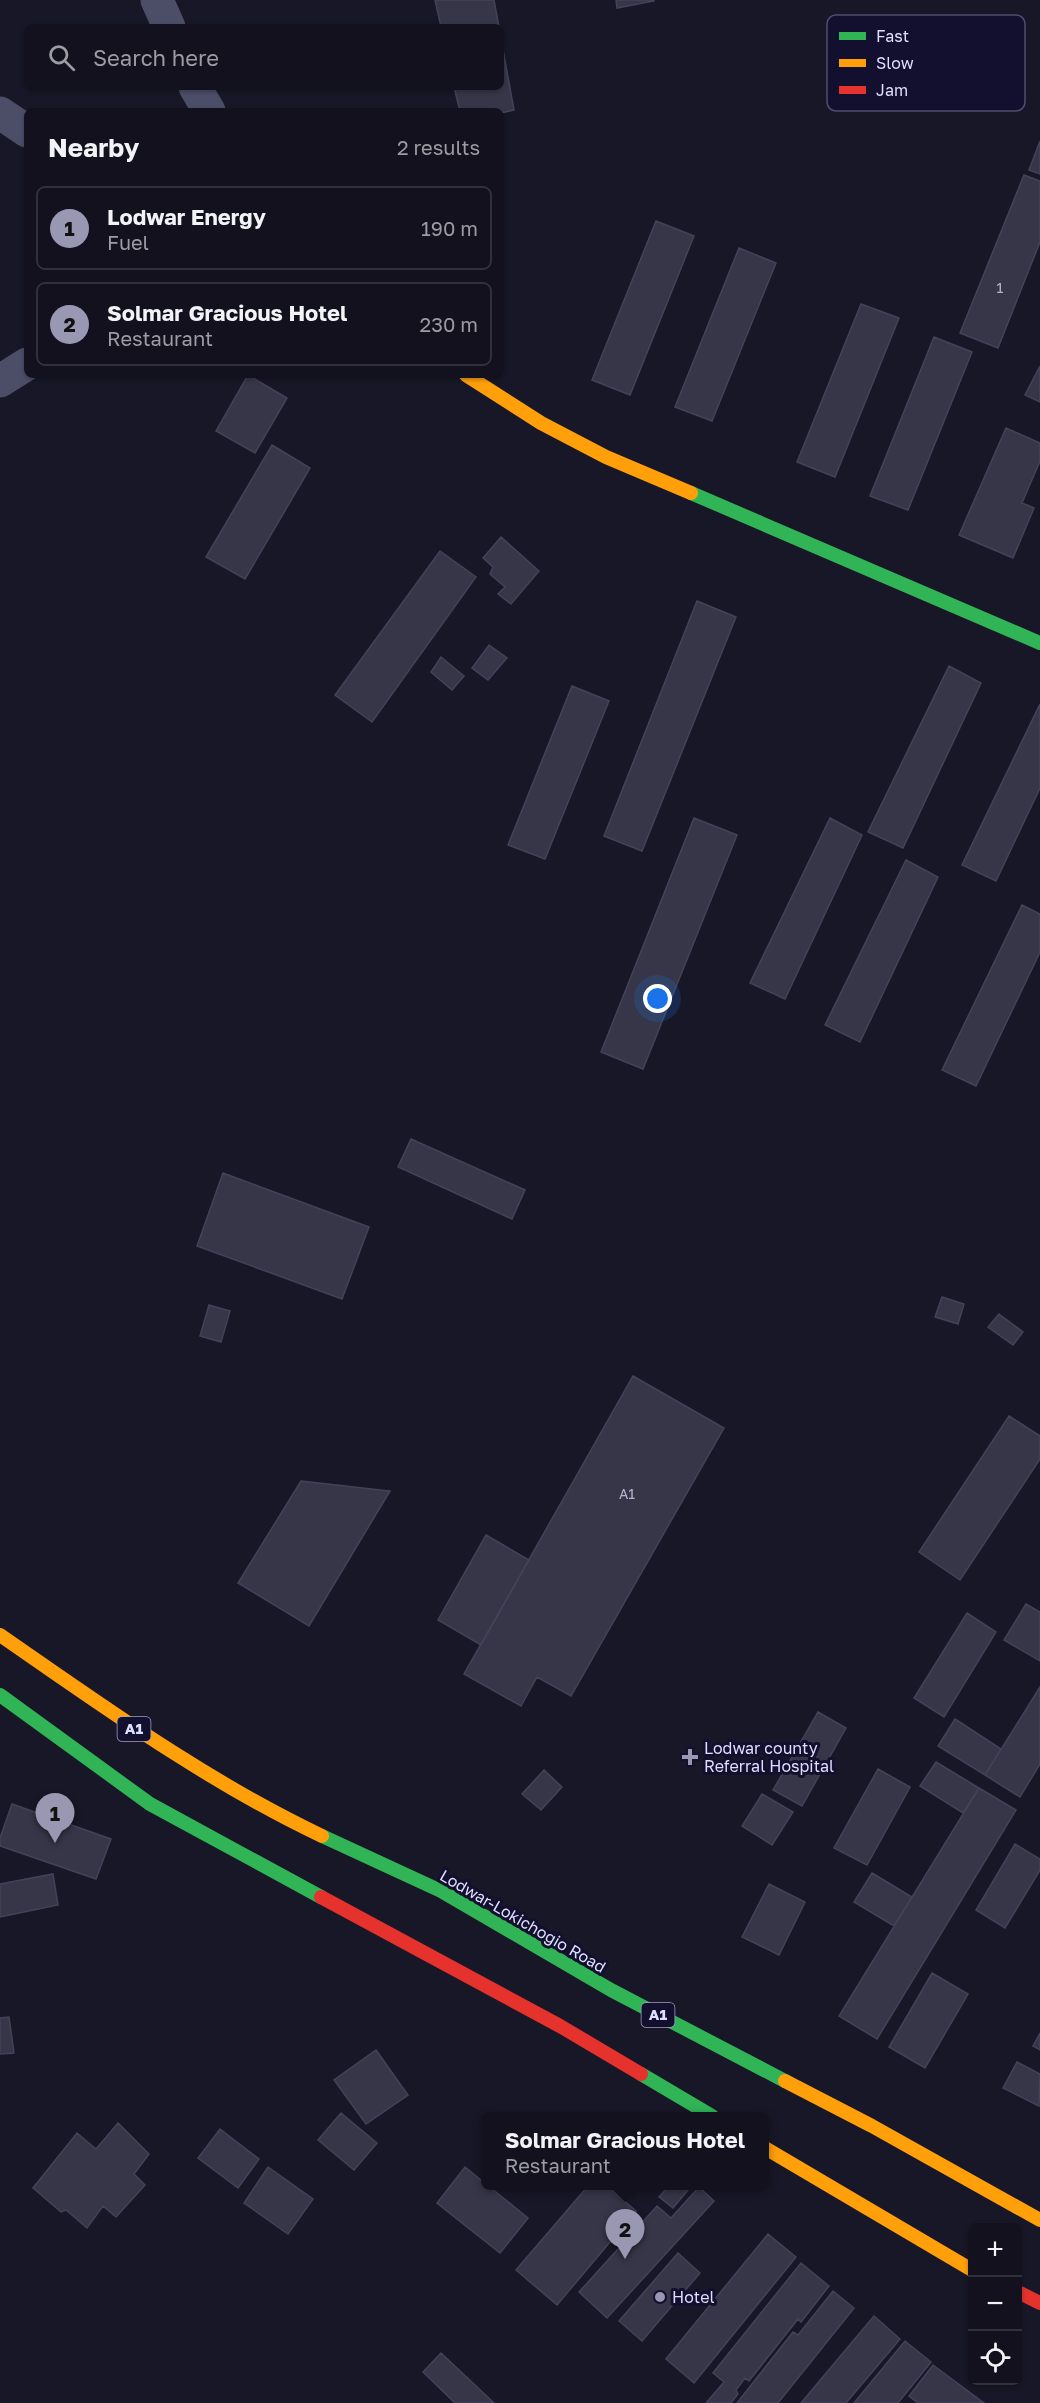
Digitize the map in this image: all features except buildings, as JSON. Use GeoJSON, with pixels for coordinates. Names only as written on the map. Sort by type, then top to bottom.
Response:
{"type":"FeatureCollection","features":[{"type":"Feature","properties":{"kind":"main road"},"geometry":{"type":"LineString","coordinates":[[471,378],[541,423],[606,457],[1040,643]]}},
{"type":"Feature","properties":{"kind":"main road","name":"Lodwar-Lokichogio Road"},"geometry":{"type":"LineString","coordinates":[[0,1635],[132,1727],[274,1813],[441,1891],[610,1990],[872,2126],[1040,2220]]}},
{"type":"Feature","properties":{"kind":"main road"},"geometry":{"type":"LineString","coordinates":[[0,1695],[150,1804],[560,2026],[705,2112]]}},
{"type":"Feature","properties":{"kind":"main road"},"geometry":{"type":"LineString","coordinates":[[769,2150],[968,2268]]}},
{"type":"Feature","properties":{"kind":"main road"},"geometry":{"type":"LineString","coordinates":[[1022,2294],[1040,2303]]}},
{"type":"Feature","properties":{"kind":"street"},"geometry":{"type":"LineString","coordinates":[[157,0],[168,24]]}},
{"type":"Feature","properties":{"kind":"street"},"geometry":{"type":"LineString","coordinates":[[197,90],[207,108]]}},
{"type":"Feature","properties":{"kind":"street"},"geometry":{"type":"LineString","coordinates":[[0,113],[24,129]]}},
{"type":"Feature","properties":{"kind":"street"},"geometry":{"type":"LineString","coordinates":[[0,381],[24,366]]}},
{"type":"Feature","properties":{"kind":"traffic: fast"},"geometry":{"type":"LineString","coordinates":[[691,493],[1040,643]]}},
{"type":"Feature","properties":{"kind":"traffic: fast"},"geometry":{"type":"LineString","coordinates":[[0,1695],[150,1804],[321,1897]]}},
{"type":"Feature","properties":{"kind":"traffic: fast"},"geometry":{"type":"LineString","coordinates":[[322,1836],[441,1891],[611,1990],[785,2081]]}},
{"type":"Feature","properties":{"kind":"traffic: fast"},"geometry":{"type":"LineString","coordinates":[[641,2074],[705,2112]]}},
{"type":"Feature","properties":{"kind":"traffic: slow"},"geometry":{"type":"LineString","coordinates":[[471,378],[541,423],[606,457],[691,493]]}},
{"type":"Feature","properties":{"kind":"traffic: slow"},"geometry":{"type":"LineString","coordinates":[[0,1635],[197,1768],[322,1836]]}},
{"type":"Feature","properties":{"kind":"traffic: slow"},"geometry":{"type":"LineString","coordinates":[[785,2081],[872,2126],[1040,2220]]}},
{"type":"Feature","properties":{"kind":"traffic: slow"},"geometry":{"type":"LineString","coordinates":[[769,2150],[968,2268]]}},
{"type":"Feature","properties":{"kind":"traffic: jam"},"geometry":{"type":"LineString","coordinates":[[321,1897],[560,2026],[641,2074]]}},
{"type":"Feature","properties":{"kind":"traffic: jam"},"geometry":{"type":"LineString","coordinates":[[1022,2294],[1040,2303]]}},
{"type":"Feature","properties":{"kind":"place","name":"Lodwar county Referral Hospital"},"geometry":{"type":"Point","coordinates":[690,1757]}},
{"type":"Feature","properties":{"kind":"place","name":"Lodwar Energy"},"geometry":{"type":"Point","coordinates":[55,1843]}},
{"type":"Feature","properties":{"kind":"place","name":"Solmar Gracious Hotel"},"geometry":{"type":"Point","coordinates":[625,2259]}},
{"type":"Feature","properties":{"kind":"place","name":"Hotel"},"geometry":{"type":"Point","coordinates":[660,2297]}}]}
